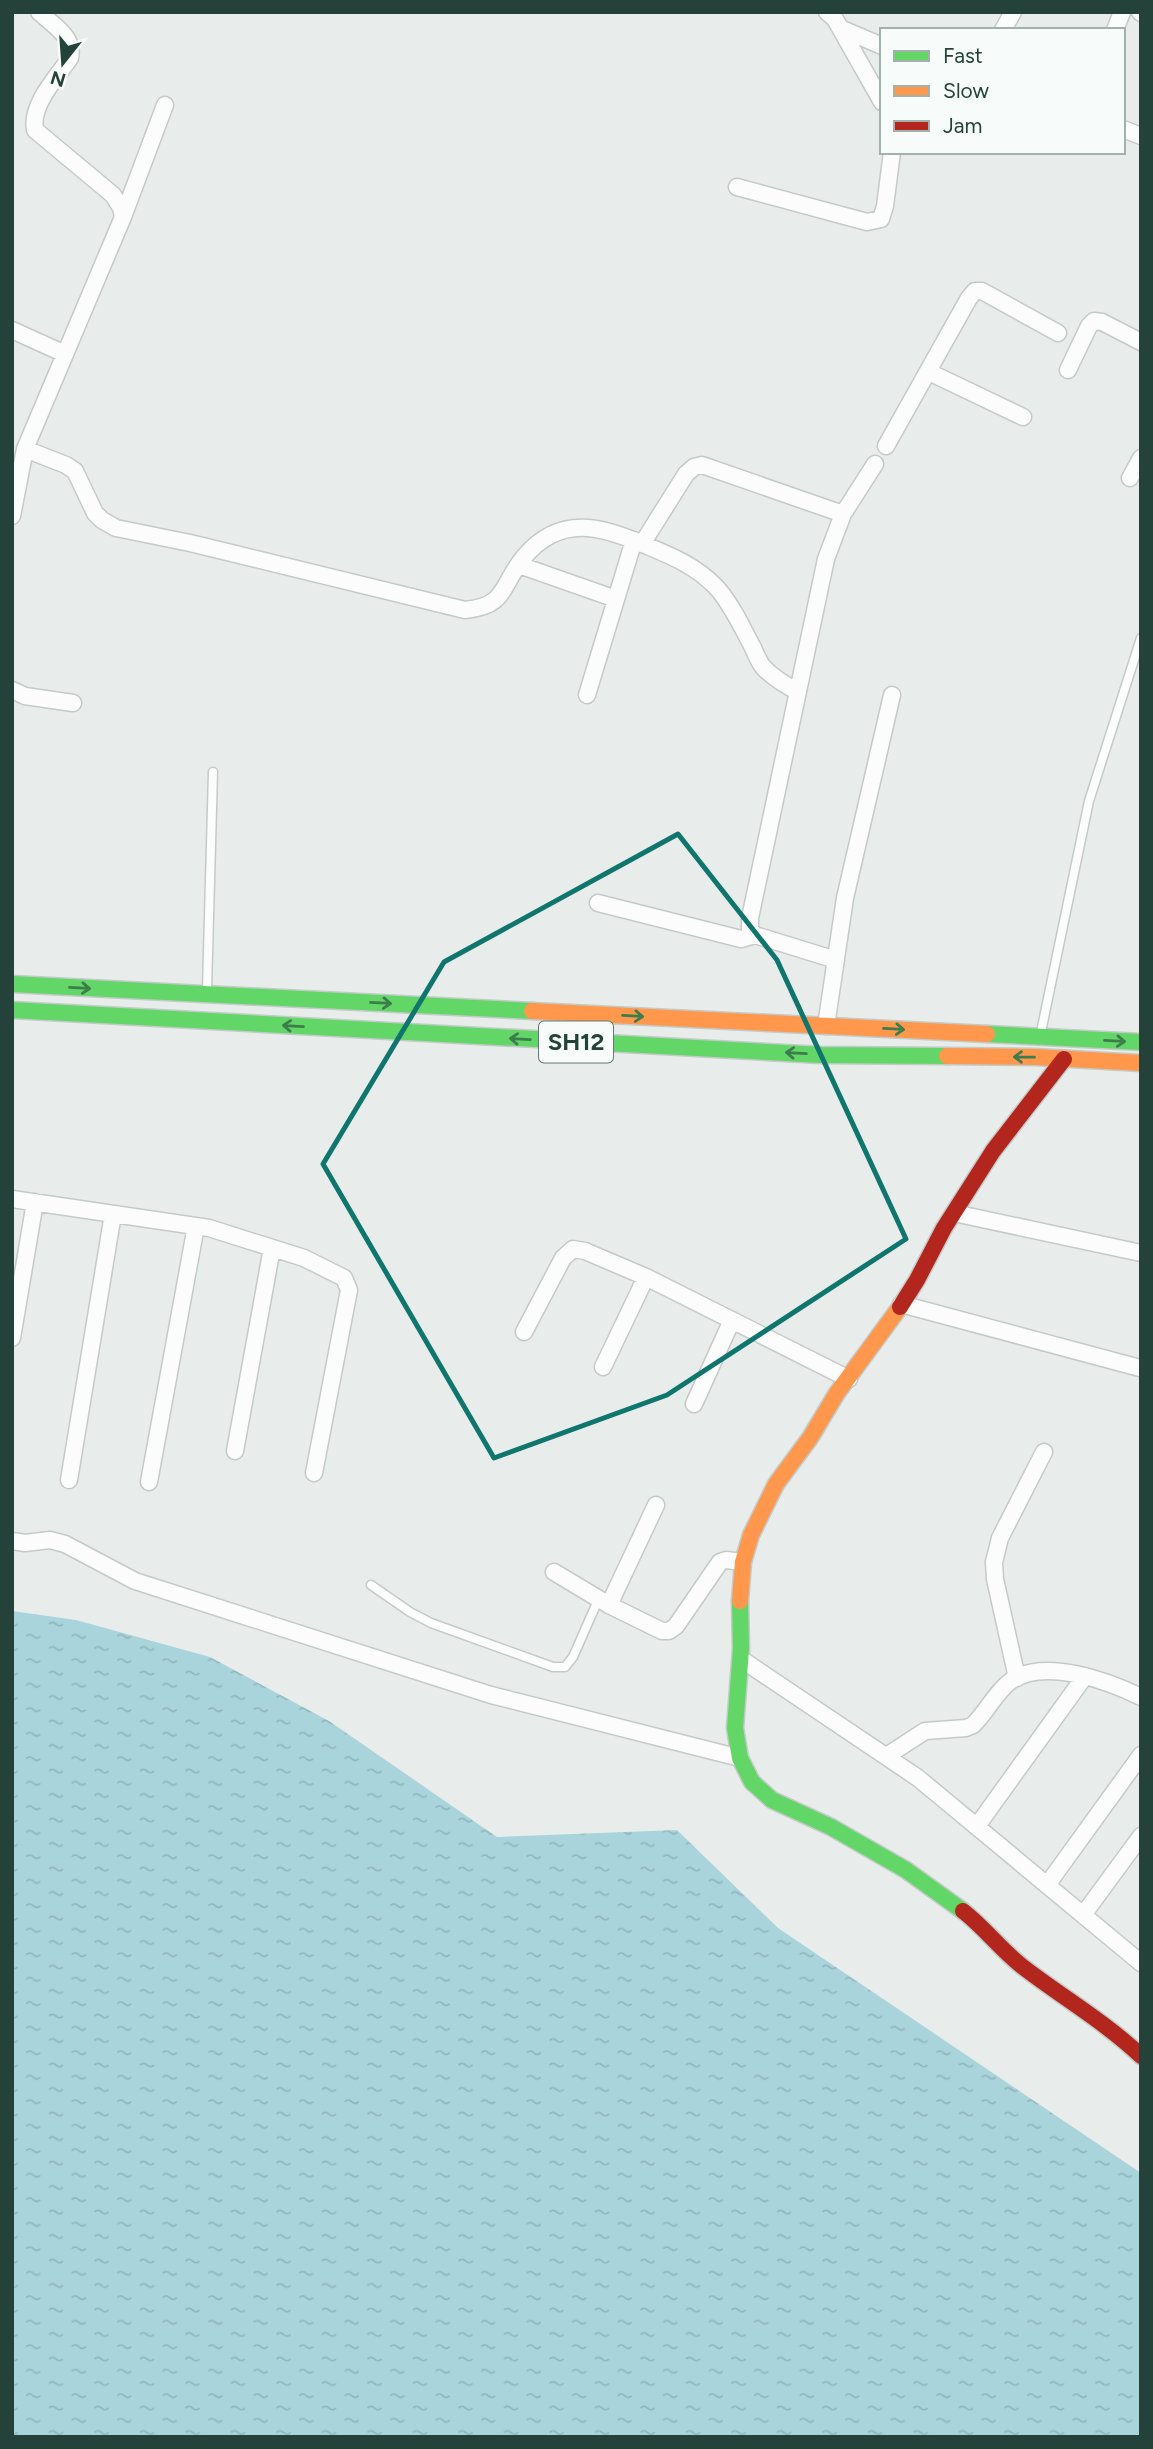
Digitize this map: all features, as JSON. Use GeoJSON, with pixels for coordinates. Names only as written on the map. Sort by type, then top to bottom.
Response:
{"type":"FeatureCollection","features":[{"type":"Feature","properties":{"kind":"main road"},"geometry":{"type":"LineString","coordinates":[[12,984],[1141,1042]]}},
{"type":"Feature","properties":{"kind":"main road","name":"SH12"},"geometry":{"type":"LineString","coordinates":[[12,1010],[821,1055],[1141,1063]]}},
{"type":"Feature","properties":{"kind":"main road"},"geometry":{"type":"LineString","coordinates":[[1064,1059],[993,1151],[887,1327],[837,1393],[810,1438],[776,1484],[751,1535],[743,1562],[740,1588],[741,1659],[735,1728],[740,1758],[752,1782],[772,1800],[831,1827],[906,1870],[980,1924],[1002,1949],[1022,1966],[1118,2034],[1141,2056]]}},
{"type":"Feature","properties":{"kind":"street"},"geometry":{"type":"LineString","coordinates":[[39,12],[68,38],[72,49],[70,58],[39,105],[35,116],[35,130],[113,195],[123,217]]}},
{"type":"Feature","properties":{"kind":"street"},"geometry":{"type":"LineString","coordinates":[[827,12],[835,19],[880,98]]}},
{"type":"Feature","properties":{"kind":"street"},"geometry":{"type":"LineString","coordinates":[[1004,28],[1013,12]]}},
{"type":"Feature","properties":{"kind":"street"},"geometry":{"type":"LineString","coordinates":[[840,28],[880,45]]}},
{"type":"Feature","properties":{"kind":"street"},"geometry":{"type":"LineString","coordinates":[[12,516],[25,449],[123,217],[165,105]]}},
{"type":"Feature","properties":{"kind":"street"},"geometry":{"type":"LineString","coordinates":[[737,187],[867,222],[881,219],[891,154]]}},
{"type":"Feature","properties":{"kind":"street"},"geometry":{"type":"LineString","coordinates":[[886,446],[975,291],[982,291],[1058,332]]}},
{"type":"Feature","properties":{"kind":"street"},"geometry":{"type":"LineString","coordinates":[[1068,370],[1094,321],[1141,342]]}},
{"type":"Feature","properties":{"kind":"street"},"geometry":{"type":"LineString","coordinates":[[12,330],[65,354]]}},
{"type":"Feature","properties":{"kind":"street"},"geometry":{"type":"LineString","coordinates":[[929,372],[1023,417]]}},
{"type":"Feature","properties":{"kind":"street"},"geometry":{"type":"LineString","coordinates":[[25,449],[75,471],[95,513],[116,528],[190,543],[465,610],[484,608],[496,601],[525,556],[551,535],[571,527],[590,527],[620,534],[692,566],[717,587],[762,666],[776,679],[798,692]]}},
{"type":"Feature","properties":{"kind":"street"},"geometry":{"type":"LineString","coordinates":[[1130,478],[1141,458]]}},
{"type":"Feature","properties":{"kind":"street"},"geometry":{"type":"LineString","coordinates":[[836,960],[755,935],[750,929],[750,918],[826,559],[843,514],[876,464]]}},
{"type":"Feature","properties":{"kind":"street"},"geometry":{"type":"LineString","coordinates":[[587,695],[616,599],[638,542],[686,474],[694,467],[702,465],[843,514]]}},
{"type":"Feature","properties":{"kind":"street"},"geometry":{"type":"LineString","coordinates":[[519,565],[616,599]]}},
{"type":"Feature","properties":{"kind":"street"},"geometry":{"type":"LineString","coordinates":[[12,690],[25,696],[73,703]]}},
{"type":"Feature","properties":{"kind":"street"},"geometry":{"type":"LineString","coordinates":[[825,1026],[845,898],[892,695]]}},
{"type":"Feature","properties":{"kind":"street"},"geometry":{"type":"LineString","coordinates":[[598,903],[741,939],[755,935]]}},
{"type":"Feature","properties":{"kind":"street"},"geometry":{"type":"LineString","coordinates":[[12,1199],[196,1226],[304,1258],[344,1278],[349,1290],[314,1473]]}},
{"type":"Feature","properties":{"kind":"street"},"geometry":{"type":"LineString","coordinates":[[12,1338],[35,1202]]}},
{"type":"Feature","properties":{"kind":"street"},"geometry":{"type":"LineString","coordinates":[[954,1213],[1141,1253]]}},
{"type":"Feature","properties":{"kind":"street"},"geometry":{"type":"LineString","coordinates":[[69,1480],[113,1214]]}},
{"type":"Feature","properties":{"kind":"street"},"geometry":{"type":"LineString","coordinates":[[149,1482],[196,1226]]}},
{"type":"Feature","properties":{"kind":"street"},"geometry":{"type":"LineString","coordinates":[[234,1451],[272,1248]]}},
{"type":"Feature","properties":{"kind":"street"},"geometry":{"type":"LineString","coordinates":[[524,1332],[564,1258],[573,1249],[585,1251],[646,1277],[849,1379]]}},
{"type":"Feature","properties":{"kind":"street"},"geometry":{"type":"LineString","coordinates":[[603,1367],[646,1277]]}},
{"type":"Feature","properties":{"kind":"street"},"geometry":{"type":"LineString","coordinates":[[901,1304],[1140,1368]]}},
{"type":"Feature","properties":{"kind":"street"},"geometry":{"type":"LineString","coordinates":[[694,1404],[732,1320]]}},
{"type":"Feature","properties":{"kind":"street"},"geometry":{"type":"LineString","coordinates":[[1017,1678],[995,1579],[994,1562],[1000,1538],[1044,1452]]}},
{"type":"Feature","properties":{"kind":"street"},"geometry":{"type":"LineString","coordinates":[[604,1601],[656,1506]]}},
{"type":"Feature","properties":{"kind":"street"},"geometry":{"type":"LineString","coordinates":[[12,1541],[25,1543],[50,1540],[135,1581],[491,1695],[740,1758]]}},
{"type":"Feature","properties":{"kind":"street"},"geometry":{"type":"LineString","coordinates":[[554,1572],[662,1631],[669,1631],[676,1626],[720,1562],[743,1562]]}},
{"type":"Feature","properties":{"kind":"street"},"geometry":{"type":"LineString","coordinates":[[741,1659],[888,1755],[1141,1963]]}},
{"type":"Feature","properties":{"kind":"street"},"geometry":{"type":"LineString","coordinates":[[888,1755],[925,1731],[966,1728],[973,1725],[1004,1688],[1017,1678],[1031,1673],[1070,1672],[1113,1684],[1141,1697]]}},
{"type":"Feature","properties":{"kind":"street"},"geometry":{"type":"LineString","coordinates":[[977,1826],[1085,1676]]}},
{"type":"Feature","properties":{"kind":"street"},"geometry":{"type":"LineString","coordinates":[[1047,1885],[1141,1755]]}},
{"type":"Feature","properties":{"kind":"street"},"geometry":{"type":"LineString","coordinates":[[1083,1915],[1141,1836]]}},
{"type":"Feature","properties":{"kind":"lane"},"geometry":{"type":"LineString","coordinates":[[1040,1037],[1089,801],[1141,638]]}},
{"type":"Feature","properties":{"kind":"lane"},"geometry":{"type":"LineString","coordinates":[[206,1021],[213,772]]}},
{"type":"Feature","properties":{"kind":"lane"},"geometry":{"type":"LineString","coordinates":[[372,1585],[410,1612],[431,1623],[552,1667],[565,1667],[573,1657],[604,1601]]}},
{"type":"Feature","properties":{"kind":"highlighted area"},"geometry":{"type":"Polygon","coordinates":[[[678,834],[777,960],[906,1239],[667,1395],[494,1458],[323,1164],[444,962],[678,834]]]}},
{"type":"Feature","properties":{"kind":"water"},"geometry":{"type":"Polygon","coordinates":[[[12,1611],[76,1620],[210,1657],[329,1721],[497,1837],[677,1830],[778,1928],[1141,2173],[1141,2437],[12,2437],[12,1611]]]}},
{"type":"Feature","properties":{"kind":"traffic: fast"},"geometry":{"type":"LineString","coordinates":[[12,984],[532,1011]]}},
{"type":"Feature","properties":{"kind":"traffic: fast"},"geometry":{"type":"LineString","coordinates":[[12,1010],[821,1055],[947,1056]]}},
{"type":"Feature","properties":{"kind":"traffic: fast"},"geometry":{"type":"LineString","coordinates":[[987,1034],[1141,1042]]}},
{"type":"Feature","properties":{"kind":"traffic: fast"},"geometry":{"type":"LineString","coordinates":[[740,1601],[741,1649],[735,1728],[740,1758],[752,1782],[772,1800],[831,1827],[906,1870],[963,1911]]}},
{"type":"Feature","properties":{"kind":"traffic: slow"},"geometry":{"type":"LineString","coordinates":[[532,1011],[987,1034]]}},
{"type":"Feature","properties":{"kind":"traffic: slow"},"geometry":{"type":"LineString","coordinates":[[947,1056],[1036,1057],[1141,1063]]}},
{"type":"Feature","properties":{"kind":"traffic: slow"},"geometry":{"type":"LineString","coordinates":[[740,1601],[743,1562],[751,1535],[776,1484],[810,1438],[837,1393],[900,1307]]}},
{"type":"Feature","properties":{"kind":"traffic: jam"},"geometry":{"type":"LineString","coordinates":[[900,1307],[944,1228],[993,1151],[1064,1059]]}},
{"type":"Feature","properties":{"kind":"traffic: jam"},"geometry":{"type":"LineString","coordinates":[[963,1911],[1023,1967],[1141,2056]]}}]}
